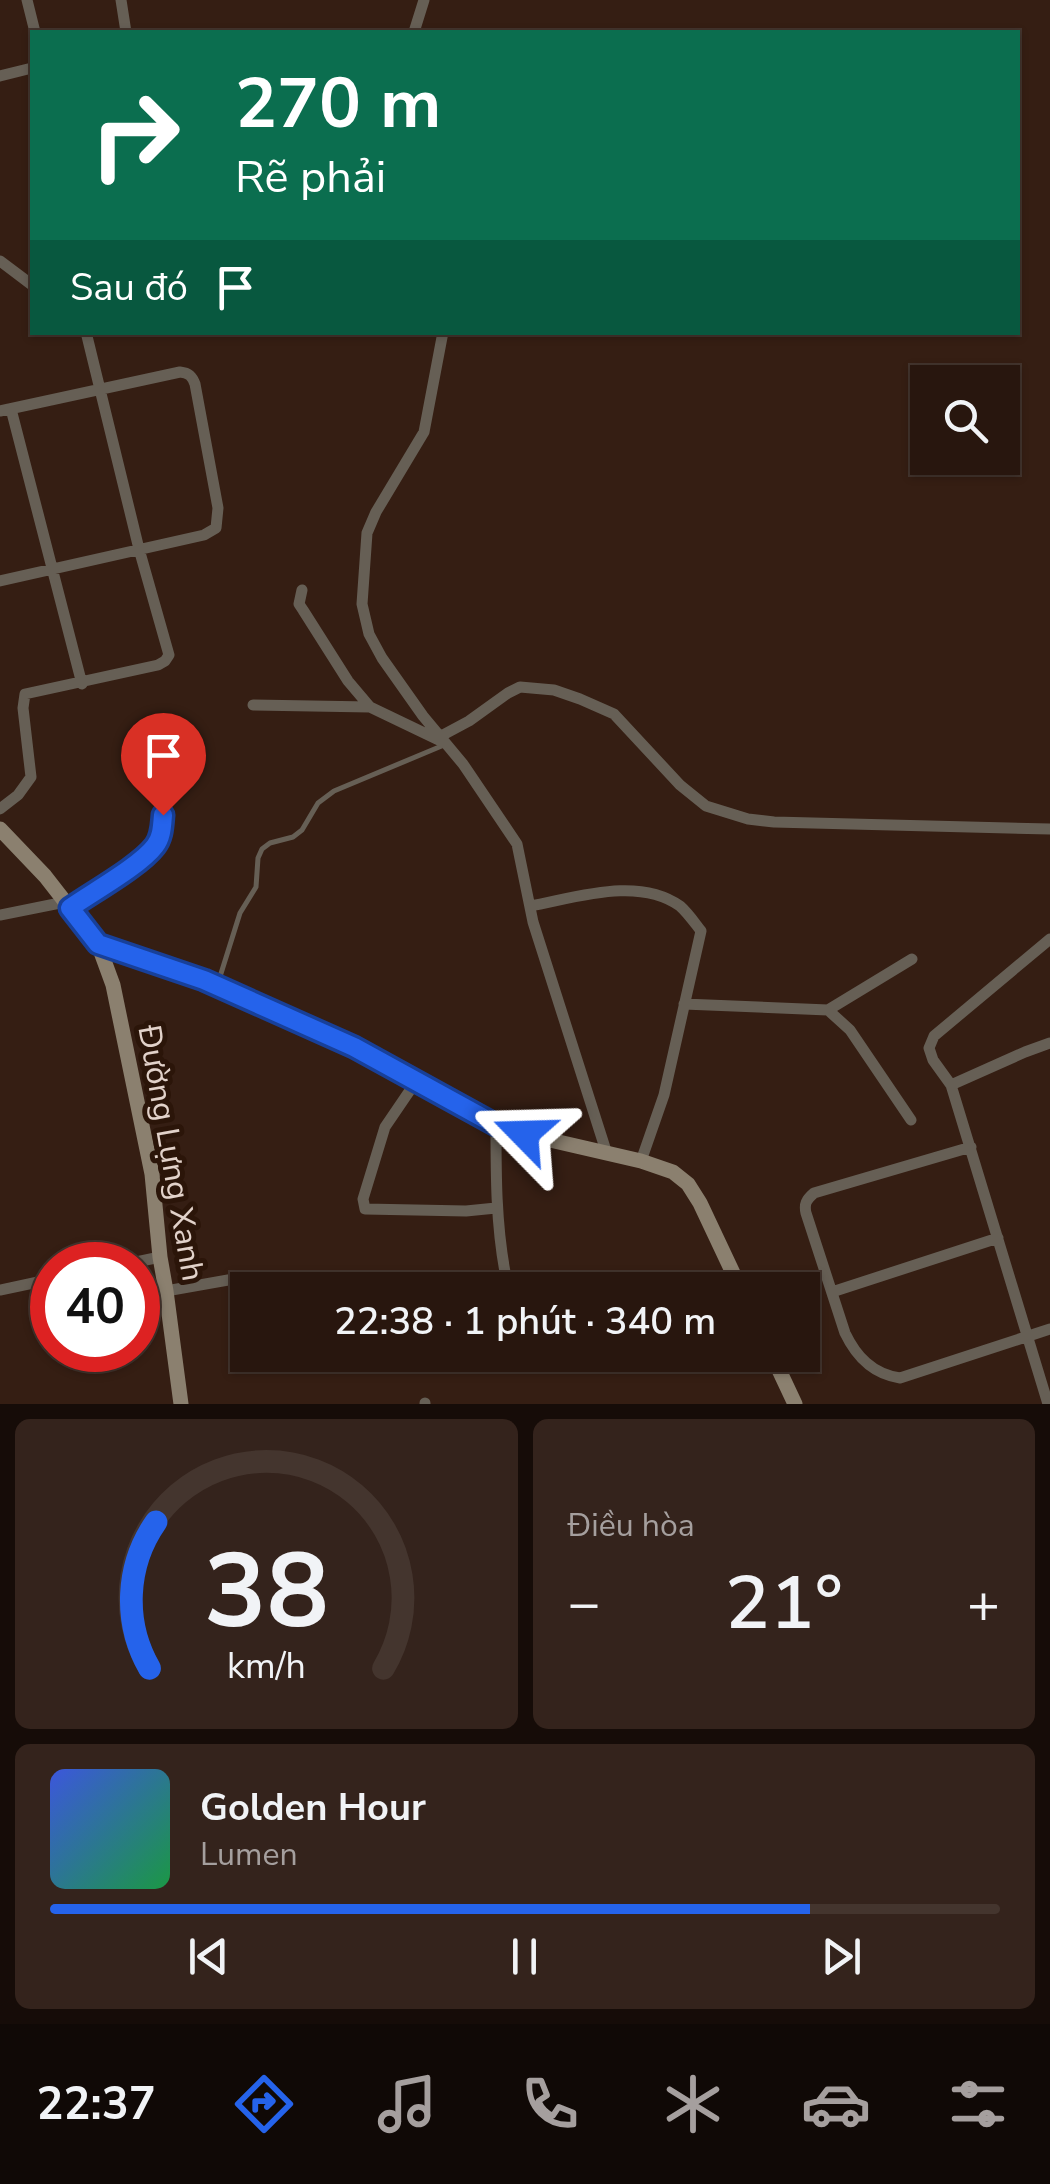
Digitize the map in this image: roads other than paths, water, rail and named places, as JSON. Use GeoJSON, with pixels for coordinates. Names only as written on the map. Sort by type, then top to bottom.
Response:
{"type":"FeatureCollection","features":[{"type":"Feature","properties":{"kind":"street"},"geometry":{"type":"LineString","coordinates":[[27,0],[34,30]]}},
{"type":"Feature","properties":{"kind":"street"},"geometry":{"type":"LineString","coordinates":[[120,0],[126,30]]}},
{"type":"Feature","properties":{"kind":"street"},"geometry":{"type":"LineString","coordinates":[[415,30],[424,0]]}},
{"type":"Feature","properties":{"kind":"street"},"geometry":{"type":"LineString","coordinates":[[0,76],[30,68]]}},
{"type":"Feature","properties":{"kind":"street"},"geometry":{"type":"LineString","coordinates":[[0,261],[30,284]]}},
{"type":"Feature","properties":{"kind":"street"},"geometry":{"type":"LineString","coordinates":[[0,809],[18,795],[32,776],[23,708],[25,694],[158,665],[169,655],[87,335]]}},
{"type":"Feature","properties":{"kind":"street"},"geometry":{"type":"LineString","coordinates":[[442,335],[424,432],[376,512],[368,533],[362,604],[382,658],[517,844],[530,906],[607,1154]]}},
{"type":"Feature","properties":{"kind":"street"},"geometry":{"type":"LineString","coordinates":[[0,581],[51,570],[204,535],[216,528],[218,508],[193,378],[180,372],[5,410],[51,570],[82,684]]}},
{"type":"Feature","properties":{"kind":"street"},"geometry":{"type":"LineString","coordinates":[[302,590],[299,604],[348,681],[370,706],[444,740]]}},
{"type":"Feature","properties":{"kind":"street"},"geometry":{"type":"LineString","coordinates":[[444,740],[508,693],[520,687],[542,688],[614,714],[680,785],[706,806],[748,820],[1050,829]]}},
{"type":"Feature","properties":{"kind":"street"},"geometry":{"type":"LineString","coordinates":[[253,705],[370,706]]}},
{"type":"Feature","properties":{"kind":"street"},"geometry":{"type":"LineString","coordinates":[[0,915],[67,905],[143,857],[162,832],[158,774]]}},
{"type":"Feature","properties":{"kind":"street","name":"Đường Lựng Xanh"},"geometry":{"type":"LineString","coordinates":[[2,834],[98,944],[114,985],[152,1174],[159,1242]]}},
{"type":"Feature","properties":{"kind":"street"},"geometry":{"type":"LineString","coordinates":[[530,906],[592,895],[650,894],[676,904],[701,930],[664,1095],[642,1161]]}},
{"type":"Feature","properties":{"kind":"street"},"geometry":{"type":"LineString","coordinates":[[1048,1404],[952,1085],[929,1048],[934,1036],[1050,939]]}},
{"type":"Feature","properties":{"kind":"street"},"geometry":{"type":"LineString","coordinates":[[98,944],[217,986],[354,1047],[496,1125],[662,1167],[688,1184],[733,1272]]}},
{"type":"Feature","properties":{"kind":"street"},"geometry":{"type":"LineString","coordinates":[[684,1004],[828,1010],[912,958]]}},
{"type":"Feature","properties":{"kind":"street"},"geometry":{"type":"LineString","coordinates":[[828,1010],[850,1030],[911,1120]]}},
{"type":"Feature","properties":{"kind":"street"},"geometry":{"type":"LineString","coordinates":[[952,1085],[1050,1043]]}},
{"type":"Feature","properties":{"kind":"street"},"geometry":{"type":"LineString","coordinates":[[416,1080],[385,1127],[363,1199],[365,1209],[496,1208]]}},
{"type":"Feature","properties":{"kind":"street"},"geometry":{"type":"LineString","coordinates":[[496,1125],[496,1208],[505,1272]]}},
{"type":"Feature","properties":{"kind":"street"},"geometry":{"type":"LineString","coordinates":[[971,1147],[808,1198],[806,1214],[845,1333],[853,1351],[877,1371],[900,1378],[1050,1329]]}},
{"type":"Feature","properties":{"kind":"street"},"geometry":{"type":"LineString","coordinates":[[832,1292],[998,1238]]}},
{"type":"Feature","properties":{"kind":"street","name":"Đường Lựng Xanh"},"geometry":{"type":"LineString","coordinates":[[160,1257],[181,1404]]}},
{"type":"Feature","properties":{"kind":"street"},"geometry":{"type":"LineString","coordinates":[[166,1291],[230,1280]]}},
{"type":"Feature","properties":{"kind":"street"},"geometry":{"type":"LineString","coordinates":[[0,1290],[30,1284]]}},
{"type":"Feature","properties":{"kind":"street"},"geometry":{"type":"LineString","coordinates":[[780,1372],[795,1404]]}},
{"type":"Feature","properties":{"kind":"lane"},"geometry":{"type":"LineString","coordinates":[[217,986],[240,913],[256,886],[262,849],[302,830],[318,803],[334,791],[444,740]]}}]}
